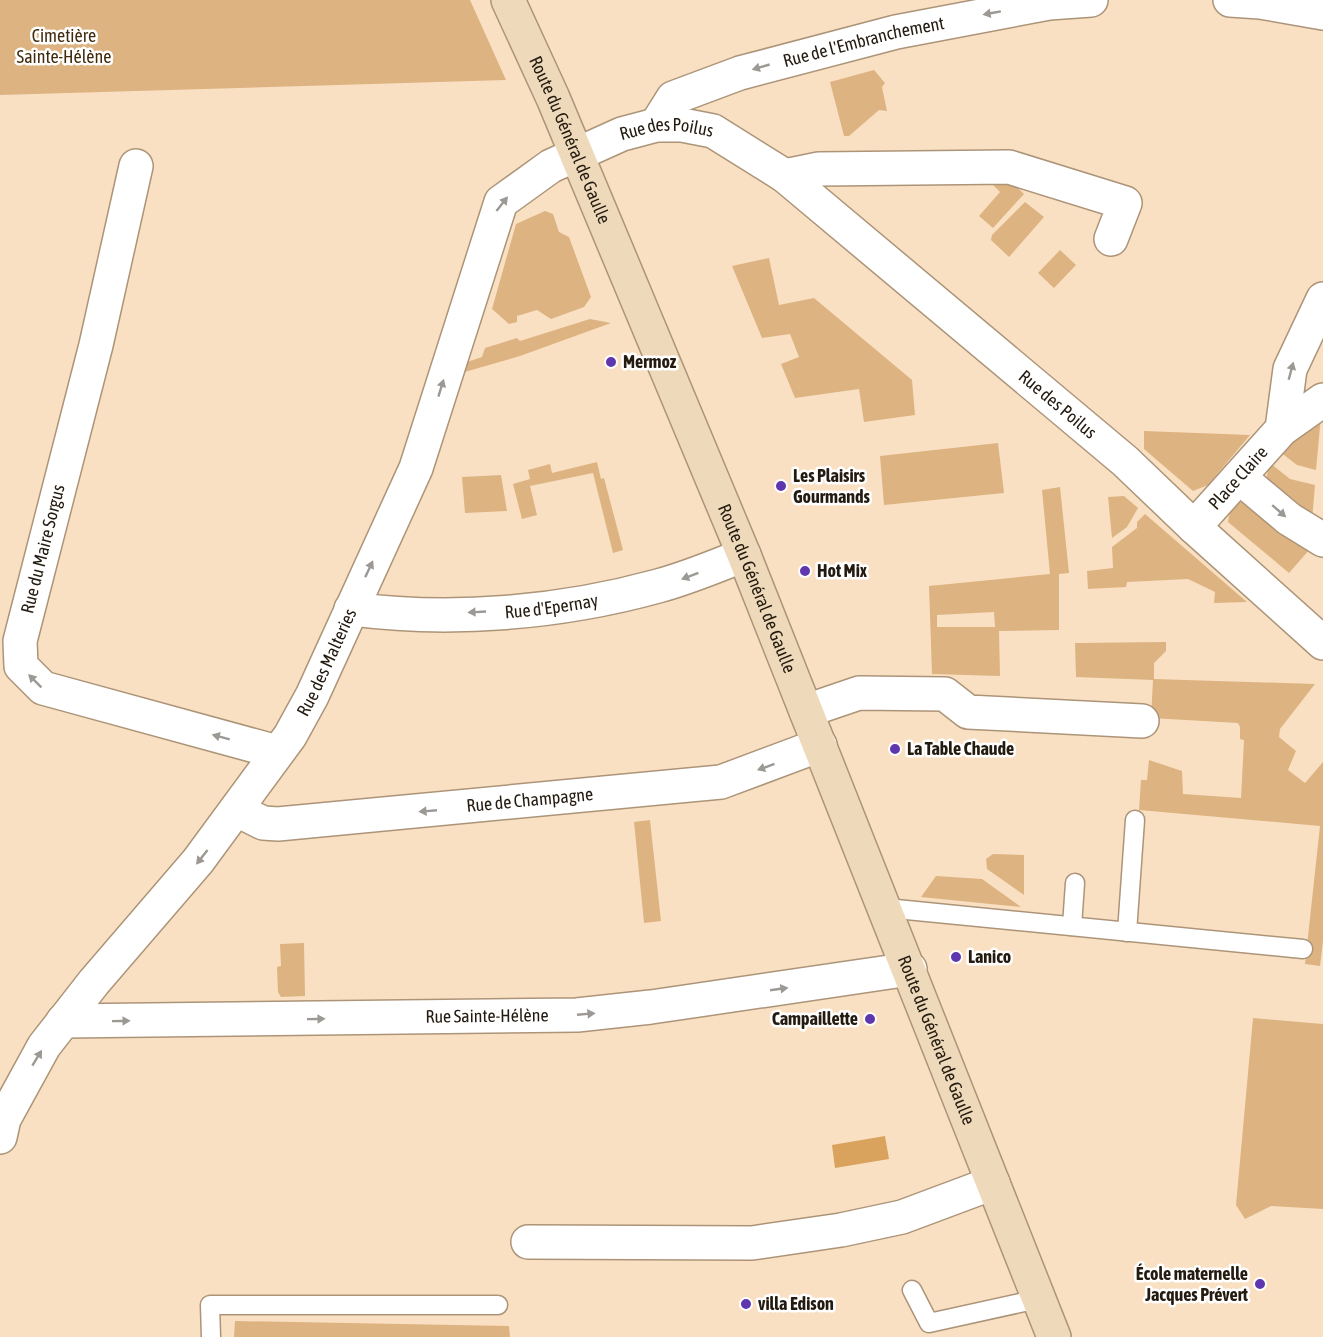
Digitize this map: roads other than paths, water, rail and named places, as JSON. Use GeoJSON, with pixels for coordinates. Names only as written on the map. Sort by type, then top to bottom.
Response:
{"type":"FeatureCollection","features":[{"type":"Feature","properties":{"kind":"main road","name":"Route du Général de Gaulle"},"geometry":{"type":"LineString","coordinates":[[508,0],[576,154],[744,555],[886,908],[1054,1337]]}},
{"type":"Feature","properties":{"kind":"street","name":"Rue de l'Embranchement"},"geometry":{"type":"LineString","coordinates":[[656,125],[673,98],[762,67],[896,32],[1049,3],[1091,0]]}},
{"type":"Feature","properties":{"kind":"street"},"geometry":{"type":"LineString","coordinates":[[1230,0],[1260,2],[1323,13]]}},
{"type":"Feature","properties":{"kind":"street","name":"Rue des Poilus"},"geometry":{"type":"LineString","coordinates":[[576,154],[622,134],[656,125],[682,124],[713,131],[785,176],[1125,461],[1194,527],[1323,643]]}},
{"type":"Feature","properties":{"kind":"street","name":"Rue des Malteries"},"geometry":{"type":"LineString","coordinates":[[0,1137],[7,1095],[63,1021],[184,878],[290,736],[312,696],[416,468],[501,202],[550,166],[576,154]]}},
{"type":"Feature","properties":{"kind":"street","name":"Rue du Maire Sorgus"},"geometry":{"type":"LineString","coordinates":[[136,166],[96,345],[20,641],[21,666],[42,688],[277,752]]}},
{"type":"Feature","properties":{"kind":"street"},"geometry":{"type":"LineString","coordinates":[[785,176],[819,170],[1009,167],[1125,203],[1111,238]]}},
{"type":"Feature","properties":{"kind":"street"},"geometry":{"type":"LineString","coordinates":[[1282,429],[1290,369],[1323,299]]}},
{"type":"Feature","properties":{"kind":"street","name":"Place Claire"},"geometry":{"type":"LineString","coordinates":[[1194,527],[1282,429],[1323,400]]}},
{"type":"Feature","properties":{"kind":"street"},"geometry":{"type":"LineString","coordinates":[[1239,477],[1289,519],[1323,540]]}},
{"type":"Feature","properties":{"kind":"street","name":"Rue d'Epernay"},"geometry":{"type":"LineString","coordinates":[[351,609],[412,615],[544,608],[657,587],[744,555]]}},
{"type":"Feature","properties":{"kind":"street"},"geometry":{"type":"LineString","coordinates":[[807,711],[859,693],[945,694],[968,712],[1142,721]]}},
{"type":"Feature","properties":{"kind":"street","name":"Rue de Champagne"},"geometry":{"type":"LineString","coordinates":[[237,810],[263,823],[278,824],[616,795],[721,782],[820,745]]}},
{"type":"Feature","properties":{"kind":"street","name":"Rue Sainte-Hélène"},"geometry":{"type":"LineString","coordinates":[[63,1021],[577,1015],[651,1007],[910,969]]}},
{"type":"Feature","properties":{"kind":"street"},"geometry":{"type":"LineString","coordinates":[[528,1242],[752,1243],[841,1230],[902,1217],[993,1183]]}},
{"type":"Feature","properties":{"kind":"lane"},"geometry":{"type":"LineString","coordinates":[[1127,932],[1135,820]]}},
{"type":"Feature","properties":{"kind":"lane"},"geometry":{"type":"LineString","coordinates":[[1072,926],[1075,883]]}},
{"type":"Feature","properties":{"kind":"lane"},"geometry":{"type":"LineString","coordinates":[[886,908],[1303,949]]}},
{"type":"Feature","properties":{"kind":"lane"},"geometry":{"type":"LineString","coordinates":[[912,1290],[929,1323],[1038,1299]]}},
{"type":"Feature","properties":{"kind":"lane"},"geometry":{"type":"LineString","coordinates":[[211,1337],[210,1305],[498,1305]]}},
{"type":"Feature","properties":{"kind":"place","name":"Mermoz"},"geometry":{"type":"Point","coordinates":[611,362]}},
{"type":"Feature","properties":{"kind":"place","name":"Les Plaisirs Gourmands"},"geometry":{"type":"Point","coordinates":[781,486]}},
{"type":"Feature","properties":{"kind":"place","name":"Hot Mix"},"geometry":{"type":"Point","coordinates":[805,571]}},
{"type":"Feature","properties":{"kind":"place","name":"La Table Chaude"},"geometry":{"type":"Point","coordinates":[895,749]}},
{"type":"Feature","properties":{"kind":"place","name":"Lanico"},"geometry":{"type":"Point","coordinates":[956,957]}},
{"type":"Feature","properties":{"kind":"place","name":"Campaillette"},"geometry":{"type":"Point","coordinates":[870,1019]}},
{"type":"Feature","properties":{"kind":"place","name":"École maternelle Jacques Prévert"},"geometry":{"type":"Point","coordinates":[1260,1284]}},
{"type":"Feature","properties":{"kind":"place","name":"villa Edison"},"geometry":{"type":"Point","coordinates":[746,1304]}},
{"type":"Feature","properties":{"kind":"park label","name":"Cimetière Sainte-Hélène"},"geometry":{"type":"Point","coordinates":[64,46]}}]}
